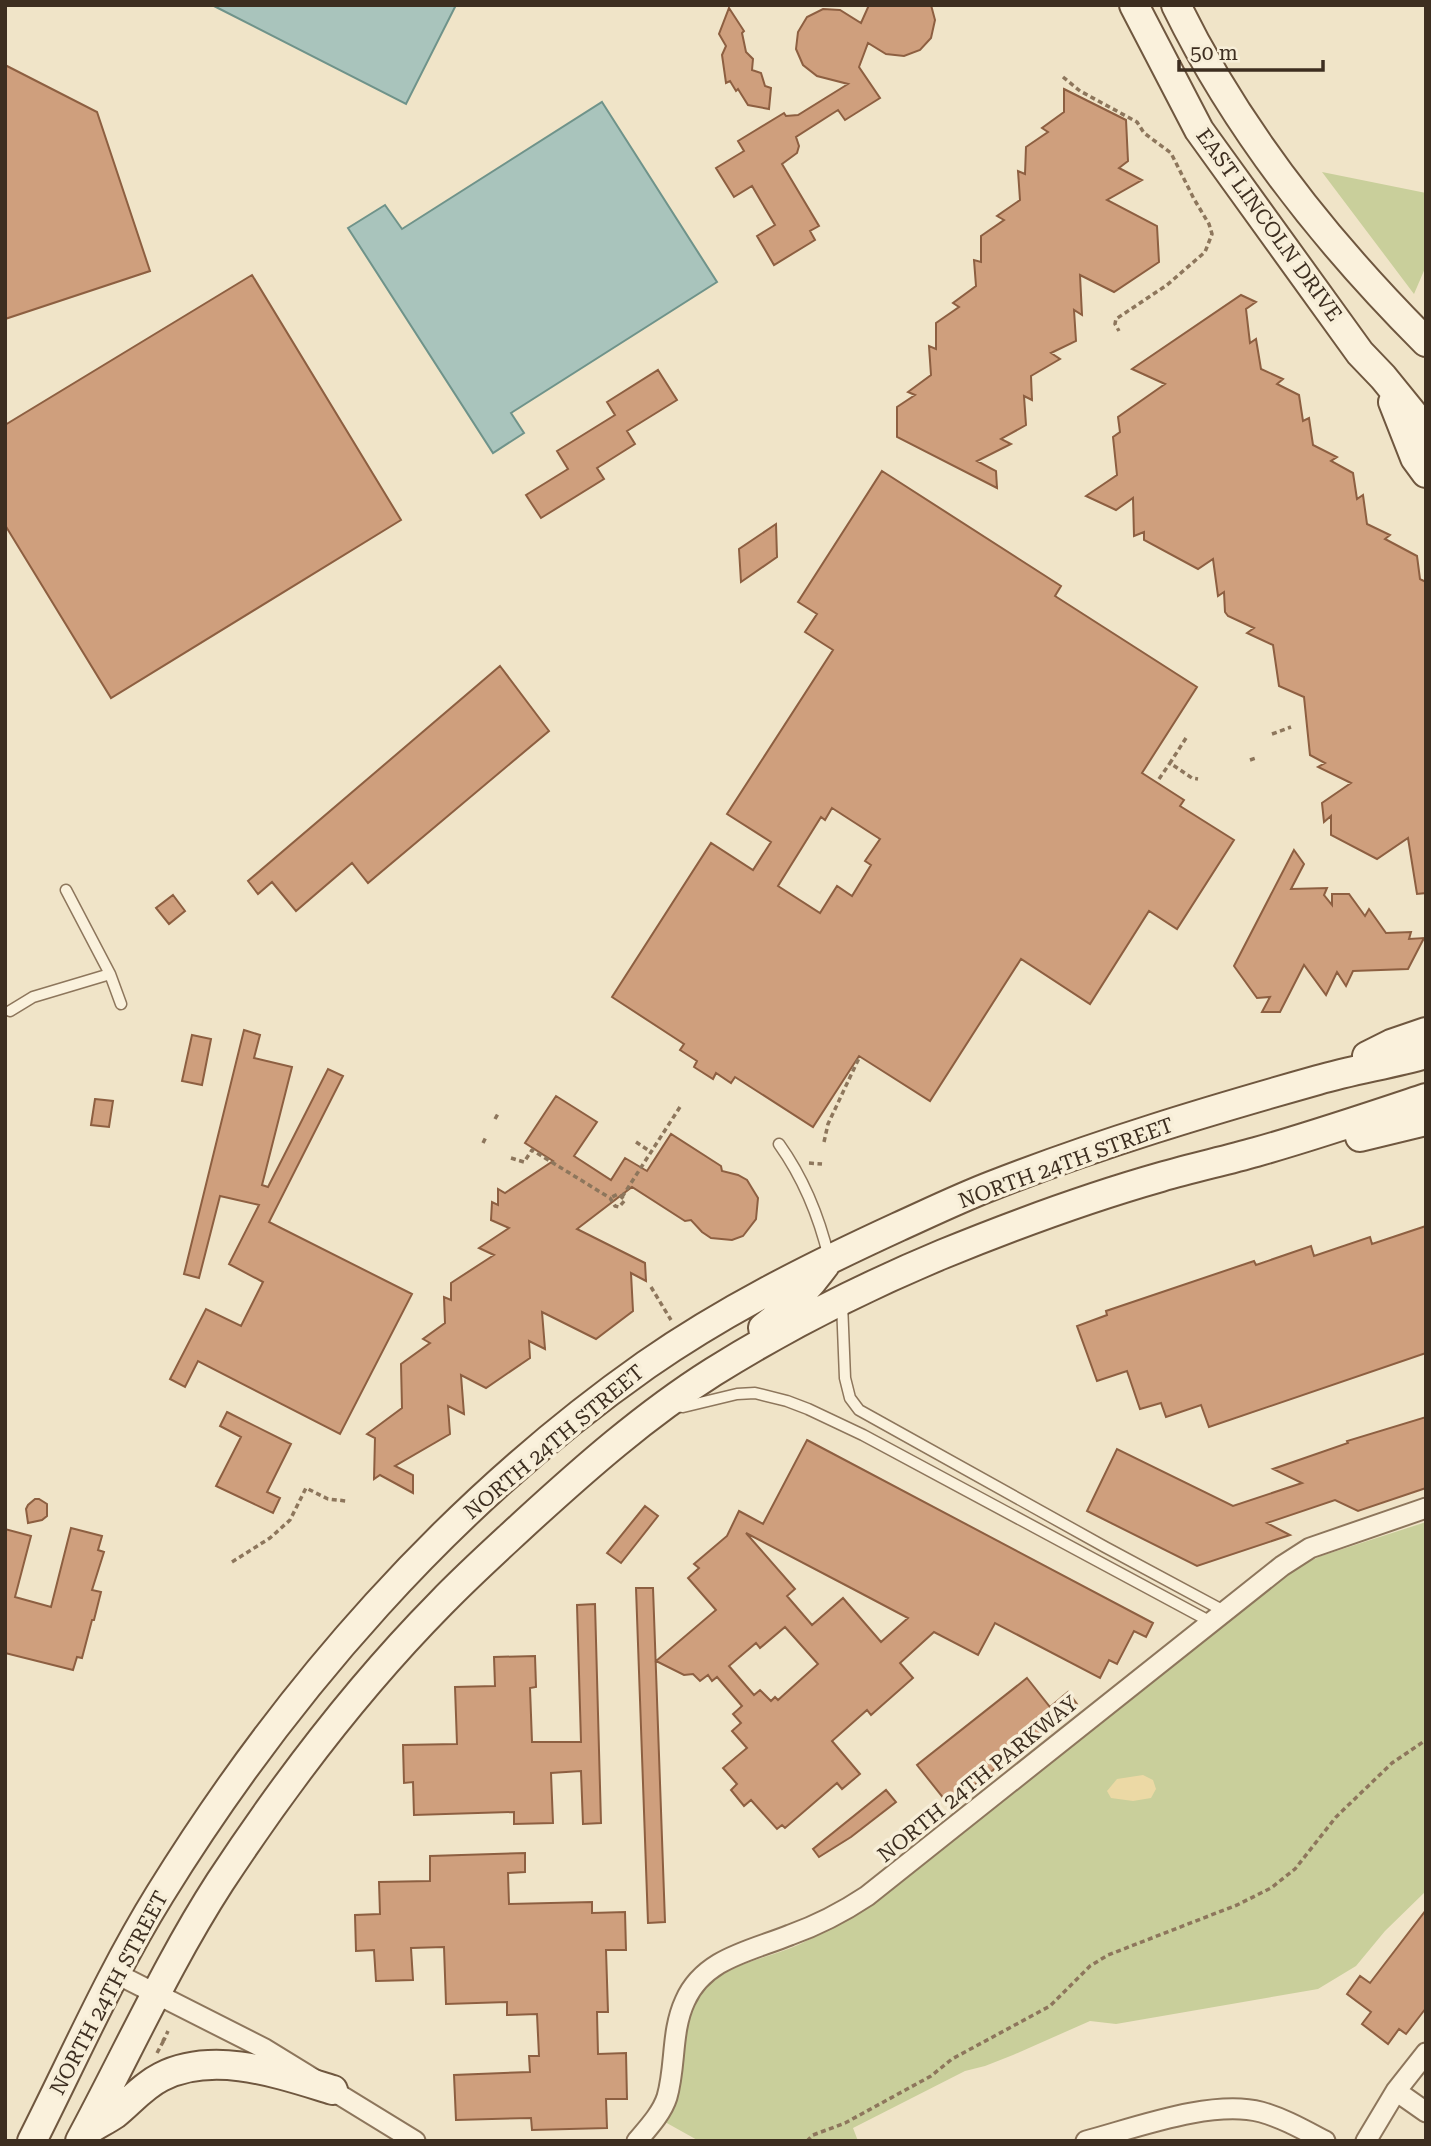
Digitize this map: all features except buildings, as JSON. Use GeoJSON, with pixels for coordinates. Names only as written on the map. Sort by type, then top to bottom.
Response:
{"type":"FeatureCollection","features":[{"type":"Feature","properties":{"kind":"main road","name":"EAST LINCOLN DRIVE"},"geometry":{"type":"LineString","coordinates":[[1134,5],[1199,130],[1352,342],[1426,430]]}},
{"type":"Feature","properties":{"kind":"main road","name":"EAST LINCOLN DRIVE"},"geometry":{"type":"LineString","coordinates":[[1176,5],[1224,91],[1269,158],[1356,267],[1426,342]]}},
{"type":"Feature","properties":{"kind":"main road"},"geometry":{"type":"LineString","coordinates":[[1383,377],[1415,458],[1426,473]]}},
{"type":"Feature","properties":{"kind":"main road"},"geometry":{"type":"LineString","coordinates":[[1323,1079],[1391,1044],[1426,1032]]}},
{"type":"Feature","properties":{"kind":"main road","name":"NORTH 24TH STREET"},"geometry":{"type":"LineString","coordinates":[[32,2141],[115,1973],[183,1859],[280,1722],[350,1634],[467,1514],[558,1433],[645,1366],[735,1309],[830,1259],[985,1188],[1098,1146],[1323,1079],[1426,1054]]}},
{"type":"Feature","properties":{"kind":"main road","name":"NORTH 24TH STREET"},"geometry":{"type":"LineString","coordinates":[[83,2136],[155,1993],[218,1885],[320,1741],[404,1642],[468,1577],[552,1498],[664,1405],[756,1347],[841,1301],[1021,1223],[1160,1177],[1257,1152],[1426,1098]]}},
{"type":"Feature","properties":{"kind":"main road"},"geometry":{"type":"LineString","coordinates":[[1257,1152],[1287,1150],[1356,1138],[1426,1121]]}},
{"type":"Feature","properties":{"kind":"main road"},"geometry":{"type":"LineString","coordinates":[[691,1387],[711,1364],[789,1309],[830,1259],[861,1272],[897,1275]]}},
{"type":"Feature","properties":{"kind":"main road"},"geometry":{"type":"LineString","coordinates":[[83,2136],[113,2116],[161,2077],[202,2066],[230,2065],[256,2069],[333,2090]]}},
{"type":"Feature","properties":{"kind":"street","name":"NORTH 24TH PARKWAY"},"geometry":{"type":"LineString","coordinates":[[637,2141],[655,2119],[667,2098],[680,2015],[685,2000],[701,1976],[718,1963],[740,1952],[790,1936],[838,1915],[867,1896],[1282,1566],[1310,1548],[1426,1508]]}},
{"type":"Feature","properties":{"kind":"street"},"geometry":{"type":"LineString","coordinates":[[115,1973],[265,2049],[415,2141]]}},
{"type":"Feature","properties":{"kind":"street"},"geometry":{"type":"LineString","coordinates":[[1366,2141],[1396,2091],[1426,2053]]}},
{"type":"Feature","properties":{"kind":"street"},"geometry":{"type":"LineString","coordinates":[[1396,2091],[1426,2112]]}},
{"type":"Feature","properties":{"kind":"street"},"geometry":{"type":"LineString","coordinates":[[1086,2141],[1209,2110],[1243,2109],[1285,2121],[1325,2141]]}},
{"type":"Feature","properties":{"kind":"lane"},"geometry":{"type":"LineString","coordinates":[[66,890],[110,974],[121,1004]]}},
{"type":"Feature","properties":{"kind":"lane"},"geometry":{"type":"LineString","coordinates":[[10,1011],[33,998],[110,974]]}},
{"type":"Feature","properties":{"kind":"lane"},"geometry":{"type":"LineString","coordinates":[[779,1144],[811,1199],[821,1223],[830,1259]]}},
{"type":"Feature","properties":{"kind":"lane"},"geometry":{"type":"LineString","coordinates":[[841,1301],[845,1378],[850,1398],[859,1410],[1105,1547],[1218,1617]]}},
{"type":"Feature","properties":{"kind":"lane"},"geometry":{"type":"LineString","coordinates":[[664,1405],[684,1407],[737,1394],[755,1393],[787,1401],[863,1435],[1218,1617]]}},
{"type":"Feature","properties":{"kind":"path"},"geometry":{"type":"LineString","coordinates":[[1063,77],[1080,91],[1137,122],[1144,133],[1171,153],[1212,234],[1205,252],[1167,285],[1116,319],[1115,324],[1119,331]]}},
{"type":"Feature","properties":{"kind":"path"},"geometry":{"type":"LineString","coordinates":[[1272,734],[1291,727]]}},
{"type":"Feature","properties":{"kind":"path"},"geometry":{"type":"LineString","coordinates":[[1159,779],[1185,738]]}},
{"type":"Feature","properties":{"kind":"path"},"geometry":{"type":"LineString","coordinates":[[1250,760],[1256,758]]}},
{"type":"Feature","properties":{"kind":"path"},"geometry":{"type":"LineString","coordinates":[[1170,763],[1192,778],[1198,779]]}},
{"type":"Feature","properties":{"kind":"path"},"geometry":{"type":"LineString","coordinates":[[824,1142],[828,1124],[859,1058]]}},
{"type":"Feature","properties":{"kind":"path"},"geometry":{"type":"LineString","coordinates":[[622,1197],[680,1107]]}},
{"type":"Feature","properties":{"kind":"path"},"geometry":{"type":"LineString","coordinates":[[495,1119],[499,1112]]}},
{"type":"Feature","properties":{"kind":"path"},"geometry":{"type":"LineString","coordinates":[[483,1143],[486,1137]]}},
{"type":"Feature","properties":{"kind":"path"},"geometry":{"type":"LineString","coordinates":[[636,1142],[651,1152]]}},
{"type":"Feature","properties":{"kind":"path"},"geometry":{"type":"LineString","coordinates":[[511,1158],[524,1162],[532,1150],[610,1198],[615,1206],[619,1207],[625,1200],[618,1194],[610,1198]]}},
{"type":"Feature","properties":{"kind":"path"},"geometry":{"type":"LineString","coordinates":[[816,1164],[822,1157]]}},
{"type":"Feature","properties":{"kind":"path"},"geometry":{"type":"LineString","coordinates":[[808,1163],[822,1164]]}},
{"type":"Feature","properties":{"kind":"path"},"geometry":{"type":"LineString","coordinates":[[651,1287],[671,1320]]}},
{"type":"Feature","properties":{"kind":"path"},"geometry":{"type":"LineString","coordinates":[[232,1562],[270,1538],[290,1520],[306,1489],[328,1499],[346,1501]]}},
{"type":"Feature","properties":{"kind":"path"},"geometry":{"type":"LineString","coordinates":[[807,2141],[813,2135],[845,2123],[931,2076],[952,2059],[1050,2006],[1090,1966],[1108,1955],[1237,1905],[1271,1888],[1295,1869],[1336,1817],[1392,1763],[1426,1740]]}},
{"type":"Feature","properties":{"kind":"green space"},"geometry":{"type":"Polygon","coordinates":[[[1322,172],[1426,193],[1426,266],[1414,294],[1322,172]]]}},
{"type":"Feature","properties":{"kind":"green space"},"geometry":{"type":"Polygon","coordinates":[[[1426,1522],[1426,1891],[1385,1931],[1356,1966],[1318,1989],[1116,2024],[1090,2021],[1013,2055],[965,2071],[853,2128],[858,2141],[699,2141],[665,2122],[680,2087],[686,2022],[698,1997],[710,1984],[736,1968],[808,1940],[873,1904],[1289,1571],[1321,1556],[1426,1522]]]}},
{"type":"Feature","properties":{"kind":"sand"},"geometry":{"type":"Polygon","coordinates":[[[1143,1775],[1153,1780],[1156,1789],[1151,1798],[1133,1801],[1111,1798],[1107,1791],[1117,1779],[1143,1775]]]}},
{"type":"Feature","properties":{"kind":"water"},"geometry":{"type":"Polygon","coordinates":[[[212,5],[456,5],[406,104],[212,5]]]}},
{"type":"Feature","properties":{"kind":"water"},"geometry":{"type":"Polygon","coordinates":[[[602,102],[717,282],[511,413],[524,433],[493,453],[348,228],[385,205],[402,229],[602,102]]]}}]}
